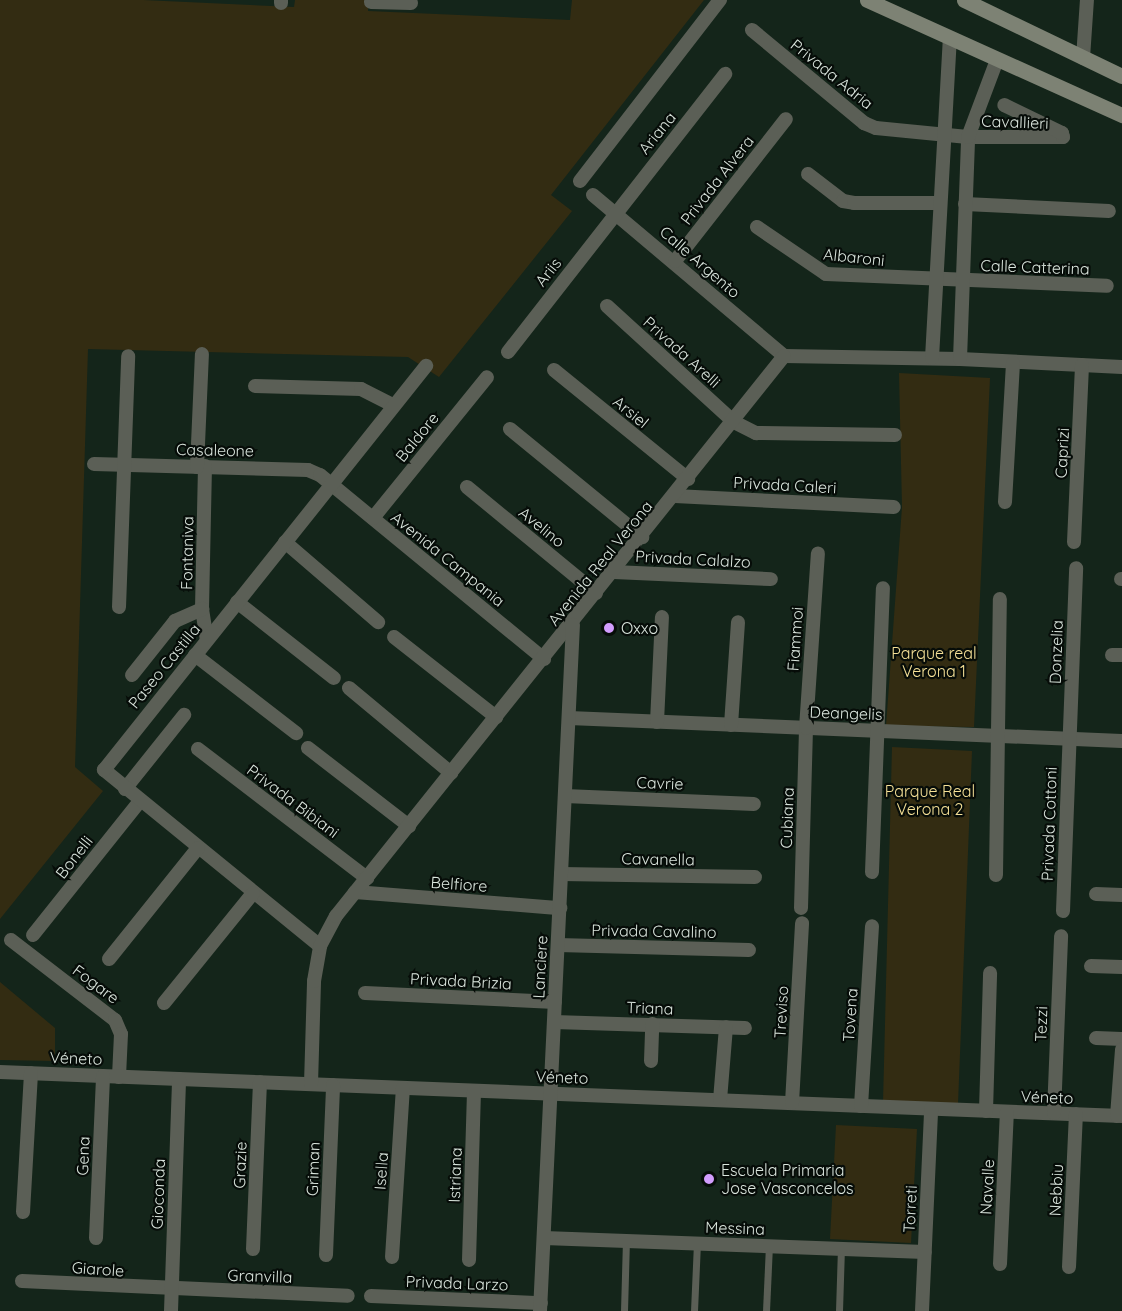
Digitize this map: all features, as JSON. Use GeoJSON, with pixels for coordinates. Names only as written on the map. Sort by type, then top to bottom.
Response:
{"type":"FeatureCollection","features":[{"type":"Feature","properties":{"kind":"street"},"geometry":{"type":"LineString","coordinates":[[580,181],[720,0]]}},
{"type":"Feature","properties":{"kind":"street"},"geometry":{"type":"LineString","coordinates":[[867,0],[1122,115]]}},
{"type":"Feature","properties":{"kind":"street"},"geometry":{"type":"LineString","coordinates":[[964,0],[1122,76]]}},
{"type":"Feature","properties":{"kind":"street"},"geometry":{"type":"LineString","coordinates":[[1083,58],[1087,0]]}},
{"type":"Feature","properties":{"kind":"street"},"geometry":{"type":"LineString","coordinates":[[371,2],[411,3]]}},
{"type":"Feature","properties":{"kind":"street","name":"Privada Adria"},"geometry":{"type":"LineString","coordinates":[[752,30],[864,123],[876,128],[968,137]]}},
{"type":"Feature","properties":{"kind":"street"},"geometry":{"type":"LineString","coordinates":[[932,358],[950,39]]}},
{"type":"Feature","properties":{"kind":"street"},"geometry":{"type":"LineString","coordinates":[[960,359],[968,137],[997,60]]}},
{"type":"Feature","properties":{"kind":"street","name":"Ariana"},"geometry":{"type":"LineString","coordinates":[[615,212],[725,74]]}},
{"type":"Feature","properties":{"kind":"street","name":"Cavallieri"},"geometry":{"type":"LineString","coordinates":[[968,137],[1063,137],[1062,133],[1004,105]]}},
{"type":"Feature","properties":{"kind":"street","name":"Privada Alvera"},"geometry":{"type":"LineString","coordinates":[[675,261],[786,119]]}},
{"type":"Feature","properties":{"kind":"street"},"geometry":{"type":"LineString","coordinates":[[808,174],[843,201],[940,203]]}},
{"type":"Feature","properties":{"kind":"street","name":"Calle Argento"},"geometry":{"type":"LineString","coordinates":[[593,195],[675,261],[784,356]]}},
{"type":"Feature","properties":{"kind":"street"},"geometry":{"type":"LineString","coordinates":[[965,204],[1109,211]]}},
{"type":"Feature","properties":{"kind":"street","name":"Ariis"},"geometry":{"type":"LineString","coordinates":[[508,352],[615,212]]}},
{"type":"Feature","properties":{"kind":"street","name":"Albaroni"},"geometry":{"type":"LineString","coordinates":[[757,227],[817,272],[962,281]]}},
{"type":"Feature","properties":{"kind":"street","name":"Calle Catterina"},"geometry":{"type":"LineString","coordinates":[[962,281],[1107,286]]}},
{"type":"Feature","properties":{"kind":"street","name":"Privada Arelli"},"geometry":{"type":"LineString","coordinates":[[607,306],[734,422]]}},
{"type":"Feature","properties":{"kind":"street","name":"Fontaniva"},"geometry":{"type":"LineString","coordinates":[[202,354],[202,609],[207,640]]}},
{"type":"Feature","properties":{"kind":"street"},"geometry":{"type":"LineString","coordinates":[[119,607],[128,356]]}},
{"type":"Feature","properties":{"kind":"street"},"geometry":{"type":"LineString","coordinates":[[784,356],[932,358],[1122,367]]}},
{"type":"Feature","properties":{"kind":"street","name":"Avenida Real Verona"},"geometry":{"type":"LineString","coordinates":[[311,1084],[314,981],[320,946],[355,892],[573,625],[784,356]]}},
{"type":"Feature","properties":{"kind":"street"},"geometry":{"type":"LineString","coordinates":[[1005,502],[1013,363]]}},
{"type":"Feature","properties":{"kind":"street","name":"Caprizi"},"geometry":{"type":"LineString","coordinates":[[1074,542],[1082,365]]}},
{"type":"Feature","properties":{"kind":"street","name":"Paseo Castilla"},"geometry":{"type":"LineString","coordinates":[[320,946],[104,770],[106,763],[426,366]]}},
{"type":"Feature","properties":{"kind":"street","name":"Arsiel"},"geometry":{"type":"LineString","coordinates":[[554,370],[688,479]]}},
{"type":"Feature","properties":{"kind":"street","name":"Baldore"},"geometry":{"type":"LineString","coordinates":[[373,518],[487,377]]}},
{"type":"Feature","properties":{"kind":"street"},"geometry":{"type":"LineString","coordinates":[[255,386],[361,389],[393,405]]}},
{"type":"Feature","properties":{"kind":"street"},"geometry":{"type":"LineString","coordinates":[[734,422],[756,433],[895,435]]}},
{"type":"Feature","properties":{"kind":"street"},"geometry":{"type":"LineString","coordinates":[[510,429],[642,537]]}},
{"type":"Feature","properties":{"kind":"street","name":"Casaleone"},"geometry":{"type":"LineString","coordinates":[[94,464],[308,470],[332,484]]}},
{"type":"Feature","properties":{"kind":"street","name":"Avenida Campania"},"geometry":{"type":"LineString","coordinates":[[332,484],[543,659]]}},
{"type":"Feature","properties":{"kind":"street","name":"Avelino"},"geometry":{"type":"LineString","coordinates":[[467,487],[596,593]]}},
{"type":"Feature","properties":{"kind":"street","name":"Privada Caleri"},"geometry":{"type":"LineString","coordinates":[[675,496],[894,507]]}},
{"type":"Feature","properties":{"kind":"street"},"geometry":{"type":"LineString","coordinates":[[285,542],[378,622]]}},
{"type":"Feature","properties":{"kind":"street","name":"Fiammoi"},"geometry":{"type":"LineString","coordinates":[[806,728],[818,553]]}},
{"type":"Feature","properties":{"kind":"street","name":"Donzelia"},"geometry":{"type":"LineString","coordinates":[[1069,738],[1076,567]]}},
{"type":"Feature","properties":{"kind":"street","name":"Privada Calalzo"},"geometry":{"type":"LineString","coordinates":[[614,572],[771,579]]}},
{"type":"Feature","properties":{"kind":"street"},"geometry":{"type":"LineString","coordinates":[[872,872],[883,588]]}},
{"type":"Feature","properties":{"kind":"street"},"geometry":{"type":"LineString","coordinates":[[996,875],[1000,599]]}},
{"type":"Feature","properties":{"kind":"street"},"geometry":{"type":"LineString","coordinates":[[237,602],[334,678]]}},
{"type":"Feature","properties":{"kind":"street"},"geometry":{"type":"LineString","coordinates":[[132,675],[174,621],[202,609]]}},
{"type":"Feature","properties":{"kind":"street"},"geometry":{"type":"LineString","coordinates":[[657,722],[662,617]]}},
{"type":"Feature","properties":{"kind":"street"},"geometry":{"type":"LineString","coordinates":[[732,725],[738,622]]}},
{"type":"Feature","properties":{"kind":"street","name":"Lanciere"},"geometry":{"type":"LineString","coordinates":[[540,1307],[573,625]]}},
{"type":"Feature","properties":{"kind":"street"},"geometry":{"type":"LineString","coordinates":[[394,637],[496,717]]}},
{"type":"Feature","properties":{"kind":"street"},"geometry":{"type":"LineString","coordinates":[[195,655],[296,733]]}},
{"type":"Feature","properties":{"kind":"street"},"geometry":{"type":"LineString","coordinates":[[349,688],[451,773]]}},
{"type":"Feature","properties":{"kind":"street"},"geometry":{"type":"LineString","coordinates":[[125,789],[184,716]]}},
{"type":"Feature","properties":{"kind":"street","name":"Deangelis"},"geometry":{"type":"LineString","coordinates":[[569,718],[1122,741]]}},
{"type":"Feature","properties":{"kind":"street","name":"Cubiana"},"geometry":{"type":"LineString","coordinates":[[801,908],[806,728]]}},
{"type":"Feature","properties":{"kind":"street","name":"Privada Cottoni"},"geometry":{"type":"LineString","coordinates":[[1063,911],[1069,738]]}},
{"type":"Feature","properties":{"kind":"street"},"geometry":{"type":"LineString","coordinates":[[308,748],[409,826]]}},
{"type":"Feature","properties":{"kind":"street","name":"Privada Bibiani"},"geometry":{"type":"LineString","coordinates":[[198,749],[367,878]]}},
{"type":"Feature","properties":{"kind":"street","name":"Cavrie"},"geometry":{"type":"LineString","coordinates":[[565,796],[754,804]]}},
{"type":"Feature","properties":{"kind":"street","name":"Bonelli"},"geometry":{"type":"LineString","coordinates":[[33,935],[140,801]]}},
{"type":"Feature","properties":{"kind":"street"},"geometry":{"type":"LineString","coordinates":[[109,959],[198,848]]}},
{"type":"Feature","properties":{"kind":"street","name":"Cavanella"},"geometry":{"type":"LineString","coordinates":[[561,874],[755,878]]}},
{"type":"Feature","properties":{"kind":"street","name":"Belfiore"},"geometry":{"type":"LineString","coordinates":[[355,892],[560,908]]}},
{"type":"Feature","properties":{"kind":"street"},"geometry":{"type":"LineString","coordinates":[[164,1003],[253,893]]}},
{"type":"Feature","properties":{"kind":"street"},"geometry":{"type":"LineString","coordinates":[[1096,894],[1122,895]]}},
{"type":"Feature","properties":{"kind":"street","name":"Treviso"},"geometry":{"type":"LineString","coordinates":[[792,1103],[802,923]]}},
{"type":"Feature","properties":{"kind":"street","name":"Tovena"},"geometry":{"type":"LineString","coordinates":[[861,1106],[872,926]]}},
{"type":"Feature","properties":{"kind":"street","name":"Tezzi"},"geometry":{"type":"LineString","coordinates":[[1054,1113],[1061,936]]}},
{"type":"Feature","properties":{"kind":"street","name":"Fogare"},"geometry":{"type":"LineString","coordinates":[[10,940],[115,1020],[121,1034],[118,1077]]}},
{"type":"Feature","properties":{"kind":"street","name":"Privada Cavalino"},"geometry":{"type":"LineString","coordinates":[[558,945],[749,950]]}},
{"type":"Feature","properties":{"kind":"street"},"geometry":{"type":"LineString","coordinates":[[1091,966],[1122,967]]}},
{"type":"Feature","properties":{"kind":"street"},"geometry":{"type":"LineString","coordinates":[[986,1111],[990,973]]}},
{"type":"Feature","properties":{"kind":"street","name":"Privada Brizia"},"geometry":{"type":"LineString","coordinates":[[365,993],[555,1002]]}},
{"type":"Feature","properties":{"kind":"street","name":"Triana"},"geometry":{"type":"LineString","coordinates":[[554,1022],[745,1028]]}},
{"type":"Feature","properties":{"kind":"street"},"geometry":{"type":"LineString","coordinates":[[651,1061],[652,1024]]}},
{"type":"Feature","properties":{"kind":"street"},"geometry":{"type":"LineString","coordinates":[[720,1100],[726,1027]]}},
{"type":"Feature","properties":{"kind":"street"},"geometry":{"type":"LineString","coordinates":[[1096,1038],[1122,1039]]}},
{"type":"Feature","properties":{"kind":"street"},"geometry":{"type":"LineString","coordinates":[[1120,1116],[1122,1049]]}},
{"type":"Feature","properties":{"kind":"street","name":"Véneto"},"geometry":{"type":"LineString","coordinates":[[0,1072],[1120,1116]]}},
{"type":"Feature","properties":{"kind":"street"},"geometry":{"type":"LineString","coordinates":[[23,1212],[31,1073]]}},
{"type":"Feature","properties":{"kind":"street","name":"Gena"},"geometry":{"type":"LineString","coordinates":[[96,1238],[103,1076]]}},
{"type":"Feature","properties":{"kind":"street","name":"Gioconda"},"geometry":{"type":"LineString","coordinates":[[171,1311],[179,1079]]}},
{"type":"Feature","properties":{"kind":"street","name":"Grazie"},"geometry":{"type":"LineString","coordinates":[[253,1248],[260,1082]]}},
{"type":"Feature","properties":{"kind":"street","name":"Griman"},"geometry":{"type":"LineString","coordinates":[[326,1255],[333,1085]]}},
{"type":"Feature","properties":{"kind":"street","name":"Isella"},"geometry":{"type":"LineString","coordinates":[[392,1257],[403,1088]]}},
{"type":"Feature","properties":{"kind":"street","name":"Istriana"},"geometry":{"type":"LineString","coordinates":[[468,1260],[474,1091]]}},
{"type":"Feature","properties":{"kind":"street","name":"Torreti"},"geometry":{"type":"LineString","coordinates":[[922,1311],[931,1108]]}},
{"type":"Feature","properties":{"kind":"street","name":"Navalle"},"geometry":{"type":"LineString","coordinates":[[1000,1264],[1007,1112]]}},
{"type":"Feature","properties":{"kind":"street","name":"Nebbiu"},"geometry":{"type":"LineString","coordinates":[[1069,1267],[1076,1114]]}},
{"type":"Feature","properties":{"kind":"street","name":"Messina"},"geometry":{"type":"LineString","coordinates":[[544,1238],[925,1252]]}},
{"type":"Feature","properties":{"kind":"street","name":"Giarole"},"geometry":{"type":"LineString","coordinates":[[22,1281],[172,1290]]}},
{"type":"Feature","properties":{"kind":"street","name":"Granvilla"},"geometry":{"type":"LineString","coordinates":[[172,1290],[348,1296]]}},
{"type":"Feature","properties":{"kind":"street","name":"Privada Larzo"},"geometry":{"type":"LineString","coordinates":[[371,1296],[540,1307]]}},
{"type":"Feature","properties":{"kind":"lane"},"geometry":{"type":"LineString","coordinates":[[624,1311],[626,1241]]}},
{"type":"Feature","properties":{"kind":"lane"},"geometry":{"type":"LineString","coordinates":[[694,1311],[697,1243]]}},
{"type":"Feature","properties":{"kind":"lane"},"geometry":{"type":"LineString","coordinates":[[766,1311],[769,1246]]}},
{"type":"Feature","properties":{"kind":"lane"},"geometry":{"type":"LineString","coordinates":[[839,1311],[841,1249]]}},
{"type":"Feature","properties":{"kind":"green space"},"geometry":{"type":"Polygon","coordinates":[[[0,0],[143,0],[294,7],[295,0],[368,0],[368,11],[570,20],[572,0],[704,0],[551,195],[572,211],[439,377],[408,357],[88,349],[75,767],[103,791],[0,919],[0,0]]]}},
{"type":"Feature","properties":{"kind":"green space","name":"Parque real Verona 1"},"geometry":{"type":"Polygon","coordinates":[[[899,373],[990,378],[974,727],[886,726],[902,507],[899,373]]]}},
{"type":"Feature","properties":{"kind":"green space","name":"Parque Real Verona 2"},"geometry":{"type":"Polygon","coordinates":[[[892,747],[972,751],[958,1104],[883,1103],[892,747]]]}},
{"type":"Feature","properties":{"kind":"green space"},"geometry":{"type":"Polygon","coordinates":[[[0,982],[55,1028],[55,1061],[0,1060],[0,982]]]}},
{"type":"Feature","properties":{"kind":"green space"},"geometry":{"type":"Polygon","coordinates":[[[836,1125],[917,1129],[911,1243],[830,1239],[836,1125]]]}},
{"type":"Feature","properties":{"kind":"place","name":"Oxxo"},"geometry":{"type":"Point","coordinates":[609,628]}},
{"type":"Feature","properties":{"kind":"place","name":"Escuela Primaria Jose Vasconcelos"},"geometry":{"type":"Point","coordinates":[709,1179]}}]}
